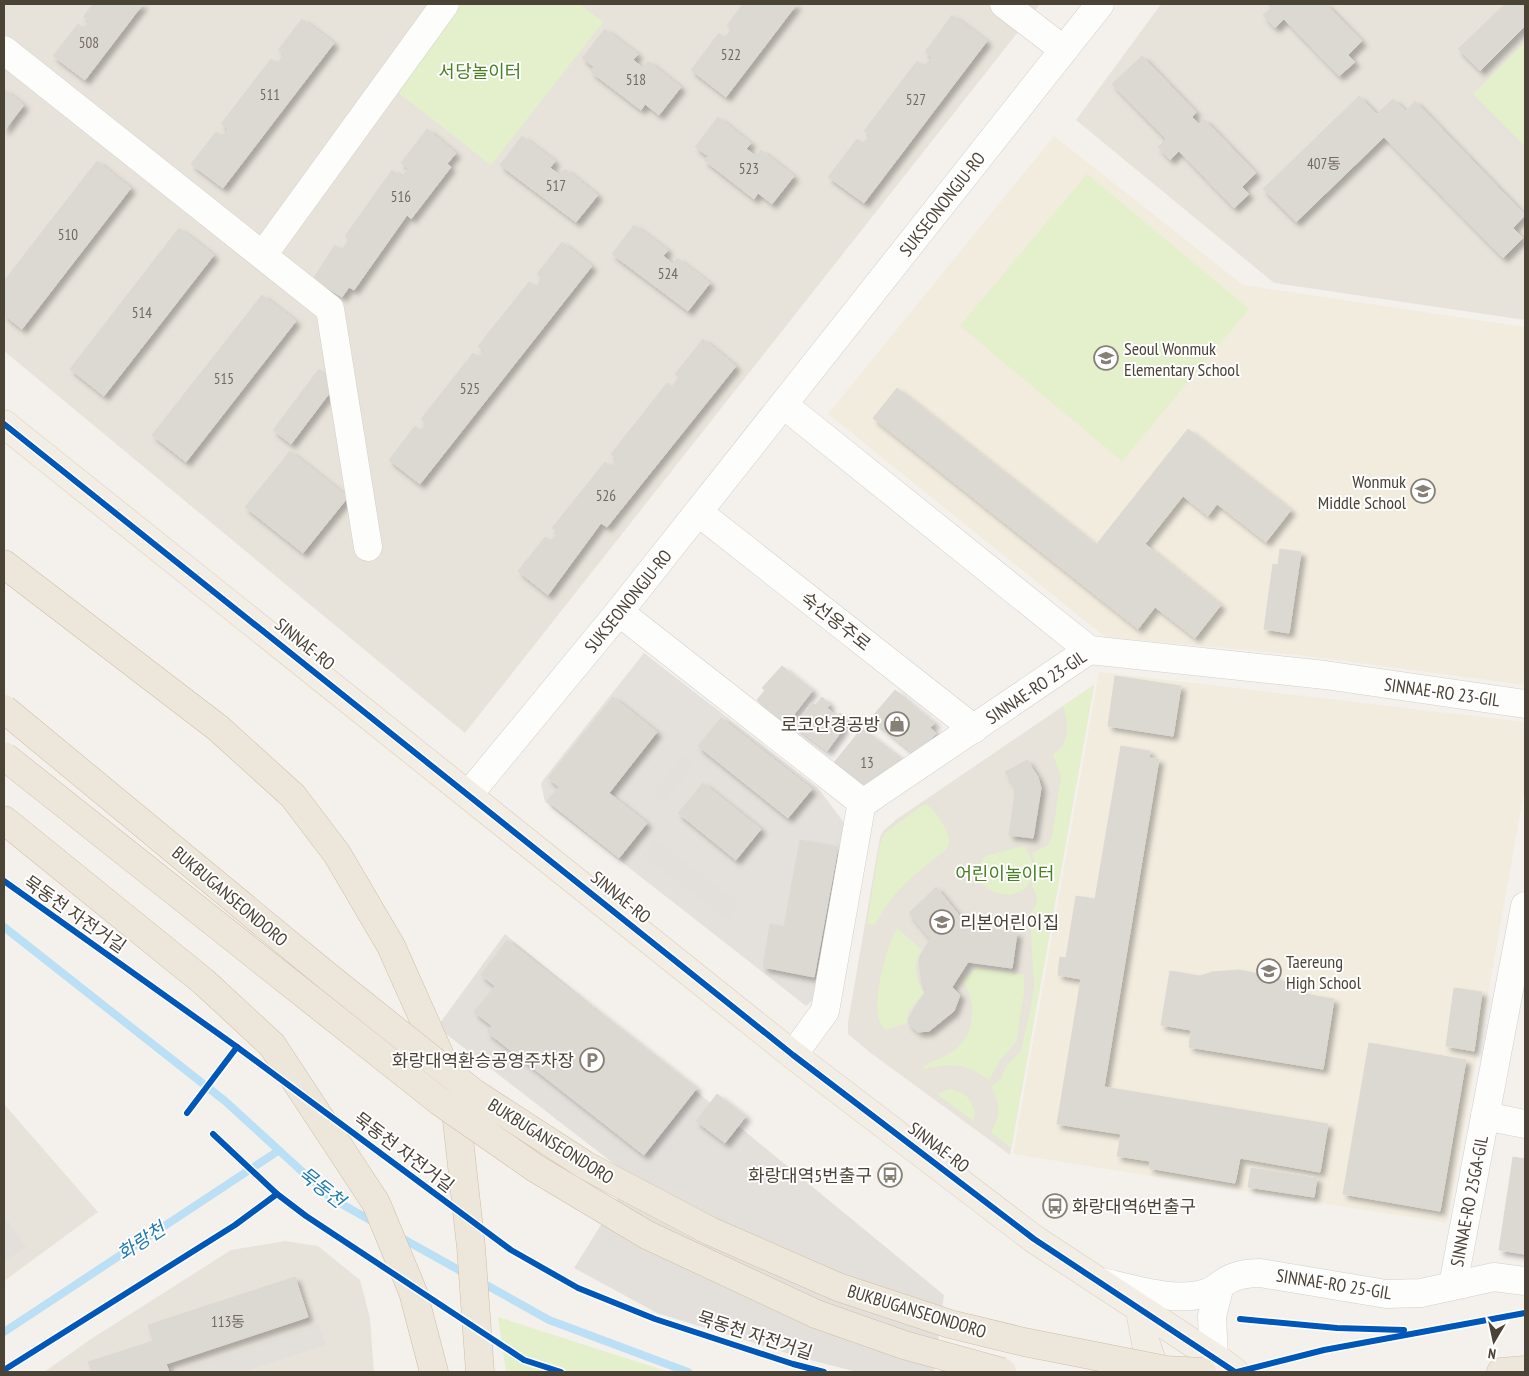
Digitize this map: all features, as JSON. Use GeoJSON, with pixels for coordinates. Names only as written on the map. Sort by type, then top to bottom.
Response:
{"type":"FeatureCollection","features":[{"type":"Feature","properties":{"kind":"highway"},"geometry":{"type":"LineString","coordinates":[[4,564],[218,728],[293,796],[337,854],[391,946],[453,1085],[467,1210],[480,1372]]}},
{"type":"Feature","properties":{"kind":"highway","name":"BUKBUGANSEONDORO"},"geometry":{"type":"LineString","coordinates":[[4,709],[326,975],[474,1093],[585,1165],[710,1231],[848,1290],[950,1324],[1024,1342],[1166,1370],[1218,1366]]}},
{"type":"Feature","properties":{"kind":"highway","name":"BUKBUGANSEONDORO"},"geometry":{"type":"LineString","coordinates":[[4,756],[438,1101],[535,1168],[647,1234],[789,1302],[904,1345],[1002,1372]]}},
{"type":"Feature","properties":{"kind":"highway"},"geometry":{"type":"LineString","coordinates":[[4,820],[204,982],[272,1045],[302,1088],[376,1204],[413,1292],[434,1372]]}},
{"type":"Feature","properties":{"kind":"highway"},"geometry":{"type":"LineString","coordinates":[[1501,1372],[1525,1370]]}},
{"type":"Feature","properties":{"kind":"main road","name":"SINNAE-RO"},"geometry":{"type":"LineString","coordinates":[[4,424],[793,1055],[1034,1239],[1218,1366]]}},
{"type":"Feature","properties":{"kind":"main road"},"geometry":{"type":"LineString","coordinates":[[1140,1311],[1146,1344],[1156,1372]]}},
{"type":"Feature","properties":{"kind":"street"},"geometry":{"type":"LineString","coordinates":[[263,255],[445,4]]}},
{"type":"Feature","properties":{"kind":"street"},"geometry":{"type":"LineString","coordinates":[[1004,4],[1064,50]]}},
{"type":"Feature","properties":{"kind":"street","name":"SUKSEONONGJU-RO"},"geometry":{"type":"LineString","coordinates":[[469,794],[619,612],[1100,4]]}},
{"type":"Feature","properties":{"kind":"street"},"geometry":{"type":"LineString","coordinates":[[4,50],[330,309],[368,547]]}},
{"type":"Feature","properties":{"kind":"street"},"geometry":{"type":"LineString","coordinates":[[784,404],[1089,650]]}},
{"type":"Feature","properties":{"kind":"street","name":"숙선옹주로"},"geometry":{"type":"LineString","coordinates":[[698,512],[974,729]]}},
{"type":"Feature","properties":{"kind":"street"},"geometry":{"type":"LineString","coordinates":[[619,612],[864,803],[861,807],[825,1011],[793,1055]]}},
{"type":"Feature","properties":{"kind":"street","name":"SINNAE-RO 23-GIL"},"geometry":{"type":"LineString","coordinates":[[864,803],[1089,650],[1324,675],[1525,704]]}},
{"type":"Feature","properties":{"kind":"street","name":"SINNAE-RO 25GA-GIL"},"geometry":{"type":"LineString","coordinates":[[1453,1285],[1525,906]]}},
{"type":"Feature","properties":{"kind":"street","name":"SINNAE-RO 25GA-GIL"},"geometry":{"type":"LineString","coordinates":[[1485,1116],[1525,1124]]}},
{"type":"Feature","properties":{"kind":"street","name":"SINNAE-RO 25-GIL"},"geometry":{"type":"LineString","coordinates":[[1095,1280],[1144,1292],[1189,1296],[1205,1294],[1238,1276],[1260,1273],[1386,1294],[1421,1293],[1494,1277],[1525,1281]]}},
{"type":"Feature","properties":{"kind":"street"},"geometry":{"type":"LineString","coordinates":[[1218,1366],[1212,1316],[1220,1285]]}},
{"type":"Feature","properties":{"kind":"shaded area"},"geometry":{"type":"Polygon","coordinates":[[[4,4],[1040,4],[465,733],[4,351],[4,4]]]}},
{"type":"Feature","properties":{"kind":"shaded area"},"geometry":{"type":"Polygon","coordinates":[[[1161,4],[1525,4],[1525,320],[1274,283],[1076,120],[1161,4]]]}},
{"type":"Feature","properties":{"kind":"shaded area","name":"Seoul Wonmuk Elementary School"},"geometry":{"type":"Polygon","coordinates":[[[1054,136],[1243,285],[1525,327],[1525,685],[1298,655],[1105,637],[828,414],[1054,136]]]}},
{"type":"Feature","properties":{"kind":"shaded area"},"geometry":{"type":"Polygon","coordinates":[[[644,653],[818,788],[845,824],[814,999],[806,1006],[545,802],[541,784],[543,780],[644,653]]]}},
{"type":"Feature","properties":{"kind":"shaded area","name":"Taereung High School"},"geometry":{"type":"Polygon","coordinates":[[[1099,672],[1525,722],[1525,787],[1447,1223],[1013,1154],[1099,672]]]}},
{"type":"Feature","properties":{"kind":"shaded area"},"geometry":{"type":"Polygon","coordinates":[[[1094,685],[1010,1155],[872,1054],[848,1034],[848,1022],[880,837],[883,831],[897,819],[1094,685]]]}},
{"type":"Feature","properties":{"kind":"shaded area"},"geometry":{"type":"Polygon","coordinates":[[[683,756],[694,764],[664,802],[653,794],[683,756]]]}},
{"type":"Feature","properties":{"kind":"shaded area"},"geometry":{"type":"Polygon","coordinates":[[[655,839],[740,904],[728,920],[643,855],[655,839]]]}},
{"type":"Feature","properties":{"kind":"shaded area"},"geometry":{"type":"Polygon","coordinates":[[[505,934],[944,1295],[934,1372],[857,1372],[806,1359],[657,1313],[574,1268],[631,1177],[437,1027],[505,934]]]}},
{"type":"Feature","properties":{"kind":"shaded area"},"geometry":{"type":"Polygon","coordinates":[[[4,1104],[98,1212],[4,1281],[4,1104]]]}},
{"type":"Feature","properties":{"kind":"shaded area"},"geometry":{"type":"Polygon","coordinates":[[[4,1215],[26,1247],[4,1262],[4,1215]]]}},
{"type":"Feature","properties":{"kind":"shaded area"},"geometry":{"type":"Polygon","coordinates":[[[285,1241],[318,1246],[360,1280],[370,1318],[374,1372],[44,1372],[91,1339],[231,1250],[285,1241]]]}},
{"type":"Feature","properties":{"kind":"shaded area"},"geometry":{"type":"Polygon","coordinates":[[[319,1324],[326,1345],[242,1372],[174,1372],[319,1324]]]}},
{"type":"Feature","properties":{"kind":"green space","name":"서당놀이터"},"geometry":{"type":"Polygon","coordinates":[[[434,4],[579,4],[603,22],[491,165],[377,76],[434,4]]]}},
{"type":"Feature","properties":{"kind":"green space"},"geometry":{"type":"Polygon","coordinates":[[[1525,42],[1525,146],[1473,94],[1525,42]]]}},
{"type":"Feature","properties":{"kind":"green space"},"geometry":{"type":"Polygon","coordinates":[[[1087,174],[1249,309],[1122,461],[960,326],[1087,174]]]}},
{"type":"Feature","properties":{"kind":"green space"},"geometry":{"type":"Polygon","coordinates":[[[1094,685],[1011,1148],[991,1132],[997,1120],[998,1104],[991,1087],[1000,1080],[1006,1066],[1021,1051],[1031,1007],[1034,987],[1030,915],[1036,905],[1037,897],[1032,886],[1037,871],[1032,853],[1048,845],[1052,837],[1061,777],[1053,754],[1063,745],[1067,732],[1063,706],[1094,685]]]}},
{"type":"Feature","properties":{"kind":"green space"},"geometry":{"type":"Polygon","coordinates":[[[927,805],[935,812],[948,834],[948,847],[900,889],[887,905],[875,925],[867,924],[880,844],[885,833],[921,806],[927,805]]]}},
{"type":"Feature","properties":{"kind":"green space","name":"어린이놀이터"},"geometry":{"type":"Polygon","coordinates":[[[1024,846],[1031,860],[1033,873],[1030,883],[1023,890],[1014,894],[1003,894],[991,890],[980,882],[979,865],[985,856],[1024,846]]]}},
{"type":"Feature","properties":{"kind":"green space"},"geometry":{"type":"Polygon","coordinates":[[[897,928],[922,950],[917,960],[916,971],[918,982],[924,992],[908,1012],[907,1023],[885,1030],[879,1020],[879,986],[885,960],[897,928]]]}},
{"type":"Feature","properties":{"kind":"green space"},"geometry":{"type":"Polygon","coordinates":[[[976,968],[1024,975],[1024,993],[1016,1042],[1000,1060],[989,1080],[965,1067],[952,1065],[925,1069],[924,1066],[955,1050],[967,1035],[972,1017],[972,1008],[968,989],[963,981],[976,968]]]}},
{"type":"Feature","properties":{"kind":"green space"},"geometry":{"type":"Polygon","coordinates":[[[949,1089],[963,1094],[972,1103],[975,1113],[973,1121],[937,1094],[949,1089]]]}},
{"type":"Feature","properties":{"kind":"green space"},"geometry":{"type":"Polygon","coordinates":[[[498,1317],[669,1372],[506,1372],[498,1317]]]}},
{"type":"Feature","properties":{"kind":"building"},"geometry":{"type":"Polygon","coordinates":[[[93,4],[143,4],[85,80],[53,56],[78,24],[84,29],[89,21],[83,17],[93,4]]]}},
{"type":"Feature","properties":{"kind":"building"},"geometry":{"type":"Polygon","coordinates":[[[743,4],[797,4],[726,97],[691,70],[719,33],[725,38],[732,29],[727,25],[743,4]]]}},
{"type":"Feature","properties":{"kind":"building"},"geometry":{"type":"Polygon","coordinates":[[[1267,4],[1326,4],[1362,41],[1348,55],[1355,62],[1339,76],[1284,19],[1275,28],[1263,15],[1271,8],[1267,4]]]}},
{"type":"Feature","properties":{"kind":"building"},"geometry":{"type":"Polygon","coordinates":[[[1505,4],[1525,4],[1525,26],[1480,71],[1458,49],[1505,4]]]}},
{"type":"Feature","properties":{"kind":"building"},"geometry":{"type":"Polygon","coordinates":[[[952,15],[987,41],[864,203],[828,177],[857,139],[863,144],[870,135],[864,131],[917,61],[924,67],[932,57],[925,52],[952,15]]]}},
{"type":"Feature","properties":{"kind":"building"},"geometry":{"type":"Polygon","coordinates":[[[302,19],[334,43],[223,188],[191,164],[216,132],[222,136],[228,129],[221,124],[271,59],[278,63],[284,54],[278,50],[302,19]]]}},
{"type":"Feature","properties":{"kind":"building"},"geometry":{"type":"Polygon","coordinates":[[[605,29],[638,54],[633,60],[643,68],[648,61],[681,87],[659,115],[645,104],[641,110],[591,72],[594,67],[582,58],[605,29]]]}},
{"type":"Feature","properties":{"kind":"building"},"geometry":{"type":"Polygon","coordinates":[[[1142,56],[1196,112],[1192,117],[1199,124],[1204,119],[1256,173],[1242,187],[1249,194],[1234,208],[1179,151],[1170,160],[1158,147],[1166,139],[1112,84],[1142,56]]]}},
{"type":"Feature","properties":{"kind":"building"},"geometry":{"type":"Polygon","coordinates":[[[4,89],[24,105],[4,131],[4,89]]]}},
{"type":"Feature","properties":{"kind":"building"},"geometry":{"type":"Polygon","coordinates":[[[1359,96],[1377,114],[1393,99],[1406,111],[1415,101],[1525,215],[1513,228],[1523,238],[1503,258],[1384,137],[1296,222],[1263,189],[1359,96]]]}},
{"type":"Feature","properties":{"kind":"building"},"geometry":{"type":"Polygon","coordinates":[[[718,117],[751,143],[746,149],[756,156],[761,150],[794,176],[772,204],[758,193],[754,199],[704,160],[708,156],[695,147],[718,117]]]}},
{"type":"Feature","properties":{"kind":"building"},"geometry":{"type":"Polygon","coordinates":[[[427,129],[456,153],[447,164],[451,167],[411,219],[407,215],[354,290],[349,287],[342,297],[313,279],[335,245],[342,250],[349,240],[345,236],[392,170],[402,177],[408,168],[401,163],[427,129]]]}},
{"type":"Feature","properties":{"kind":"building"},"geometry":{"type":"Polygon","coordinates":[[[522,136],[555,161],[550,168],[560,175],[565,169],[598,195],[576,222],[500,165],[522,136]]]}},
{"type":"Feature","properties":{"kind":"building"},"geometry":{"type":"Polygon","coordinates":[[[97,161],[131,188],[22,329],[4,315],[4,281],[97,161]]]}},
{"type":"Feature","properties":{"kind":"building"},"geometry":{"type":"Polygon","coordinates":[[[634,225],[668,250],[663,256],[673,264],[677,258],[710,283],[688,311],[612,254],[634,225]]]}},
{"type":"Feature","properties":{"kind":"building"},"geometry":{"type":"Polygon","coordinates":[[[179,228],[214,255],[104,396],[70,369],[179,228]]]}},
{"type":"Feature","properties":{"kind":"building"},"geometry":{"type":"Polygon","coordinates":[[[562,242],[592,266],[420,484],[389,460],[415,426],[421,431],[426,424],[421,419],[473,353],[479,357],[484,351],[478,346],[529,282],[536,287],[542,278],[537,274],[562,242]]]}},
{"type":"Feature","properties":{"kind":"building"},"geometry":{"type":"Polygon","coordinates":[[[262,295],[296,321],[186,462],[152,435],[262,295]]]}},
{"type":"Feature","properties":{"kind":"building"},"geometry":{"type":"Polygon","coordinates":[[[703,339],[736,366],[607,527],[601,523],[548,595],[518,571],[545,537],[551,541],[558,532],[552,528],[605,462],[611,467],[617,459],[611,454],[667,383],[672,387],[679,377],[675,374],[703,339]]]}},
{"type":"Feature","properties":{"kind":"building"},"geometry":{"type":"Polygon","coordinates":[[[319,369],[337,383],[291,444],[273,430],[319,369]]]}},
{"type":"Feature","properties":{"kind":"building"},"geometry":{"type":"Polygon","coordinates":[[[897,388],[1096,545],[1188,429],[1291,510],[1266,542],[1217,504],[1208,516],[1183,496],[1145,544],[1221,605],[1195,638],[1155,607],[1138,629],[873,418],[897,388]]]}},
{"type":"Feature","properties":{"kind":"building"},"geometry":{"type":"Polygon","coordinates":[[[290,451],[348,497],[303,553],[245,507],[290,451]]]}},
{"type":"Feature","properties":{"kind":"building"},"geometry":{"type":"Polygon","coordinates":[[[1280,549],[1301,552],[1289,633],[1264,629],[1273,564],[1278,565],[1280,549]]]}},
{"type":"Feature","properties":{"kind":"building"},"geometry":{"type":"Polygon","coordinates":[[[782,666],[813,690],[785,726],[757,700],[765,690],[762,688],[782,666]]]}},
{"type":"Feature","properties":{"kind":"building"},"geometry":{"type":"Polygon","coordinates":[[[1115,676],[1181,686],[1173,736],[1108,726],[1115,676]]]}},
{"type":"Feature","properties":{"kind":"building"},"geometry":{"type":"Polygon","coordinates":[[[895,690],[935,723],[930,728],[936,733],[917,756],[871,718],[895,690]]]}},
{"type":"Feature","properties":{"kind":"building"},"geometry":{"type":"Polygon","coordinates":[[[613,697],[657,732],[609,793],[647,823],[619,858],[547,801],[559,787],[548,778],[613,697]]]}},
{"type":"Feature","properties":{"kind":"building"},"geometry":{"type":"Polygon","coordinates":[[[822,697],[830,704],[827,708],[838,717],[840,713],[848,719],[827,751],[794,726],[812,702],[815,705],[822,697]]]}},
{"type":"Feature","properties":{"kind":"building"},"geometry":{"type":"Polygon","coordinates":[[[721,718],[812,789],[788,818],[698,746],[721,718]]]}},
{"type":"Feature","properties":{"kind":"building"},"geometry":{"type":"Polygon","coordinates":[[[862,728],[901,758],[882,782],[876,777],[865,791],[832,765],[862,728]]]}},
{"type":"Feature","properties":{"kind":"building"},"geometry":{"type":"Polygon","coordinates":[[[1121,746],[1150,751],[1149,758],[1159,759],[1104,1087],[1328,1124],[1320,1172],[1240,1158],[1235,1183],[1149,1168],[1150,1161],[1117,1156],[1121,1134],[1057,1124],[1081,979],[1058,975],[1060,957],[1066,958],[1076,896],[1095,899],[1121,746]]]}},
{"type":"Feature","properties":{"kind":"building"},"geometry":{"type":"Polygon","coordinates":[[[1027,760],[1038,777],[1041,788],[1033,838],[1009,835],[1015,793],[1013,784],[1005,772],[1027,760]]]}},
{"type":"Feature","properties":{"kind":"building"},"geometry":{"type":"Polygon","coordinates":[[[703,783],[761,829],[736,860],[678,813],[703,783]]]}},
{"type":"Feature","properties":{"kind":"building"},"geometry":{"type":"Polygon","coordinates":[[[800,840],[838,847],[814,977],[763,967],[770,924],[784,927],[800,840]]]}},
{"type":"Feature","properties":{"kind":"building"},"geometry":{"type":"Polygon","coordinates":[[[936,887],[967,925],[1017,933],[1012,968],[968,962],[952,987],[960,995],[954,1011],[929,1031],[918,1032],[909,1024],[908,1019],[927,990],[922,985],[919,963],[920,956],[930,939],[909,913],[936,887]]]}},
{"type":"Feature","properties":{"kind":"building","name":"화랑대역환승공영주차장"},"geometry":{"type":"Polygon","coordinates":[[[507,940],[697,1088],[644,1155],[487,1032],[492,1026],[474,1012],[495,986],[481,975],[507,940]]]}},
{"type":"Feature","properties":{"kind":"building"},"geometry":{"type":"Polygon","coordinates":[[[1238,970],[1270,976],[1296,986],[1305,994],[1334,999],[1323,1069],[1189,1047],[1191,1030],[1161,1025],[1170,971],[1200,976],[1212,972],[1238,970]]]}},
{"type":"Feature","properties":{"kind":"building"},"geometry":{"type":"Polygon","coordinates":[[[1454,988],[1482,992],[1474,1051],[1446,1046],[1454,988]]]}},
{"type":"Feature","properties":{"kind":"building"},"geometry":{"type":"Polygon","coordinates":[[[1369,1043],[1466,1060],[1440,1211],[1343,1194],[1369,1043]]]}},
{"type":"Feature","properties":{"kind":"building"},"geometry":{"type":"Polygon","coordinates":[[[717,1094],[746,1116],[725,1143],[696,1121],[717,1094]]]}},
{"type":"Feature","properties":{"kind":"building"},"geometry":{"type":"Polygon","coordinates":[[[1513,1157],[1525,1159],[1525,1254],[1499,1250],[1513,1157]]]}},
{"type":"Feature","properties":{"kind":"building"},"geometry":{"type":"Polygon","coordinates":[[[1251,1168],[1317,1178],[1314,1197],[1248,1187],[1251,1168]]]}},
{"type":"Feature","properties":{"kind":"building"},"geometry":{"type":"Polygon","coordinates":[[[295,1277],[308,1317],[166,1364],[169,1372],[92,1372],[88,1362],[153,1341],[148,1325],[295,1277]]]}},
{"type":"Feature","properties":{"kind":"waterway","name":"묵동천"},"geometry":{"type":"LineString","coordinates":[[4,927],[225,1101],[331,1198],[377,1224]]}},
{"type":"Feature","properties":{"kind":"waterway","name":"화랑천"},"geometry":{"type":"LineString","coordinates":[[4,1332],[278,1151]]}},
{"type":"Feature","properties":{"kind":"waterway","name":"묵동천"},"geometry":{"type":"LineString","coordinates":[[398,1236],[466,1274]]}},
{"type":"Feature","properties":{"kind":"waterway","name":"묵동천"},"geometry":{"type":"LineString","coordinates":[[481,1282],[549,1320],[688,1372]]}},
{"type":"Feature","properties":{"kind":"cycle path"},"geometry":{"type":"LineString","coordinates":[[4,424],[793,1055],[1034,1239],[1235,1372]]}},
{"type":"Feature","properties":{"kind":"cycle path","name":"묵동천 자전거길"},"geometry":{"type":"LineString","coordinates":[[4,881],[237,1047],[511,1250],[578,1288],[655,1319],[793,1364],[824,1372]]}},
{"type":"Feature","properties":{"kind":"cycle path"},"geometry":{"type":"LineString","coordinates":[[187,1113],[237,1047]]}},
{"type":"Feature","properties":{"kind":"cycle path"},"geometry":{"type":"LineString","coordinates":[[213,1134],[277,1194],[306,1216],[524,1360],[561,1372]]}},
{"type":"Feature","properties":{"kind":"cycle path"},"geometry":{"type":"LineString","coordinates":[[4,1370],[235,1225],[277,1194]]}},
{"type":"Feature","properties":{"kind":"cycle path"},"geometry":{"type":"LineString","coordinates":[[1237,1372],[1324,1350],[1525,1313]]}},
{"type":"Feature","properties":{"kind":"cycle path"},"geometry":{"type":"LineString","coordinates":[[1240,1319],[1337,1328],[1404,1330]]}},
{"type":"Feature","properties":{"kind":"place","name":"Seoul Wonmuk Elementary School"},"geometry":{"type":"Point","coordinates":[1106,358]}},
{"type":"Feature","properties":{"kind":"place","name":"Wonmuk Middle School"},"geometry":{"type":"Point","coordinates":[1423,491]}},
{"type":"Feature","properties":{"kind":"place","name":"로코안경공방"},"geometry":{"type":"Point","coordinates":[897,724]}},
{"type":"Feature","properties":{"kind":"place","name":"리본어린이집"},"geometry":{"type":"Point","coordinates":[942,922]}},
{"type":"Feature","properties":{"kind":"place","name":"Taereung High School"},"geometry":{"type":"Point","coordinates":[1269,971]}},
{"type":"Feature","properties":{"kind":"place","name":"화랑대역환승공영주차장"},"geometry":{"type":"Point","coordinates":[592,1060]}},
{"type":"Feature","properties":{"kind":"place","name":"화랑대역5번출구"},"geometry":{"type":"Point","coordinates":[890,1175]}},
{"type":"Feature","properties":{"kind":"place","name":"화랑대역6번출구"},"geometry":{"type":"Point","coordinates":[1055,1206]}}]}
